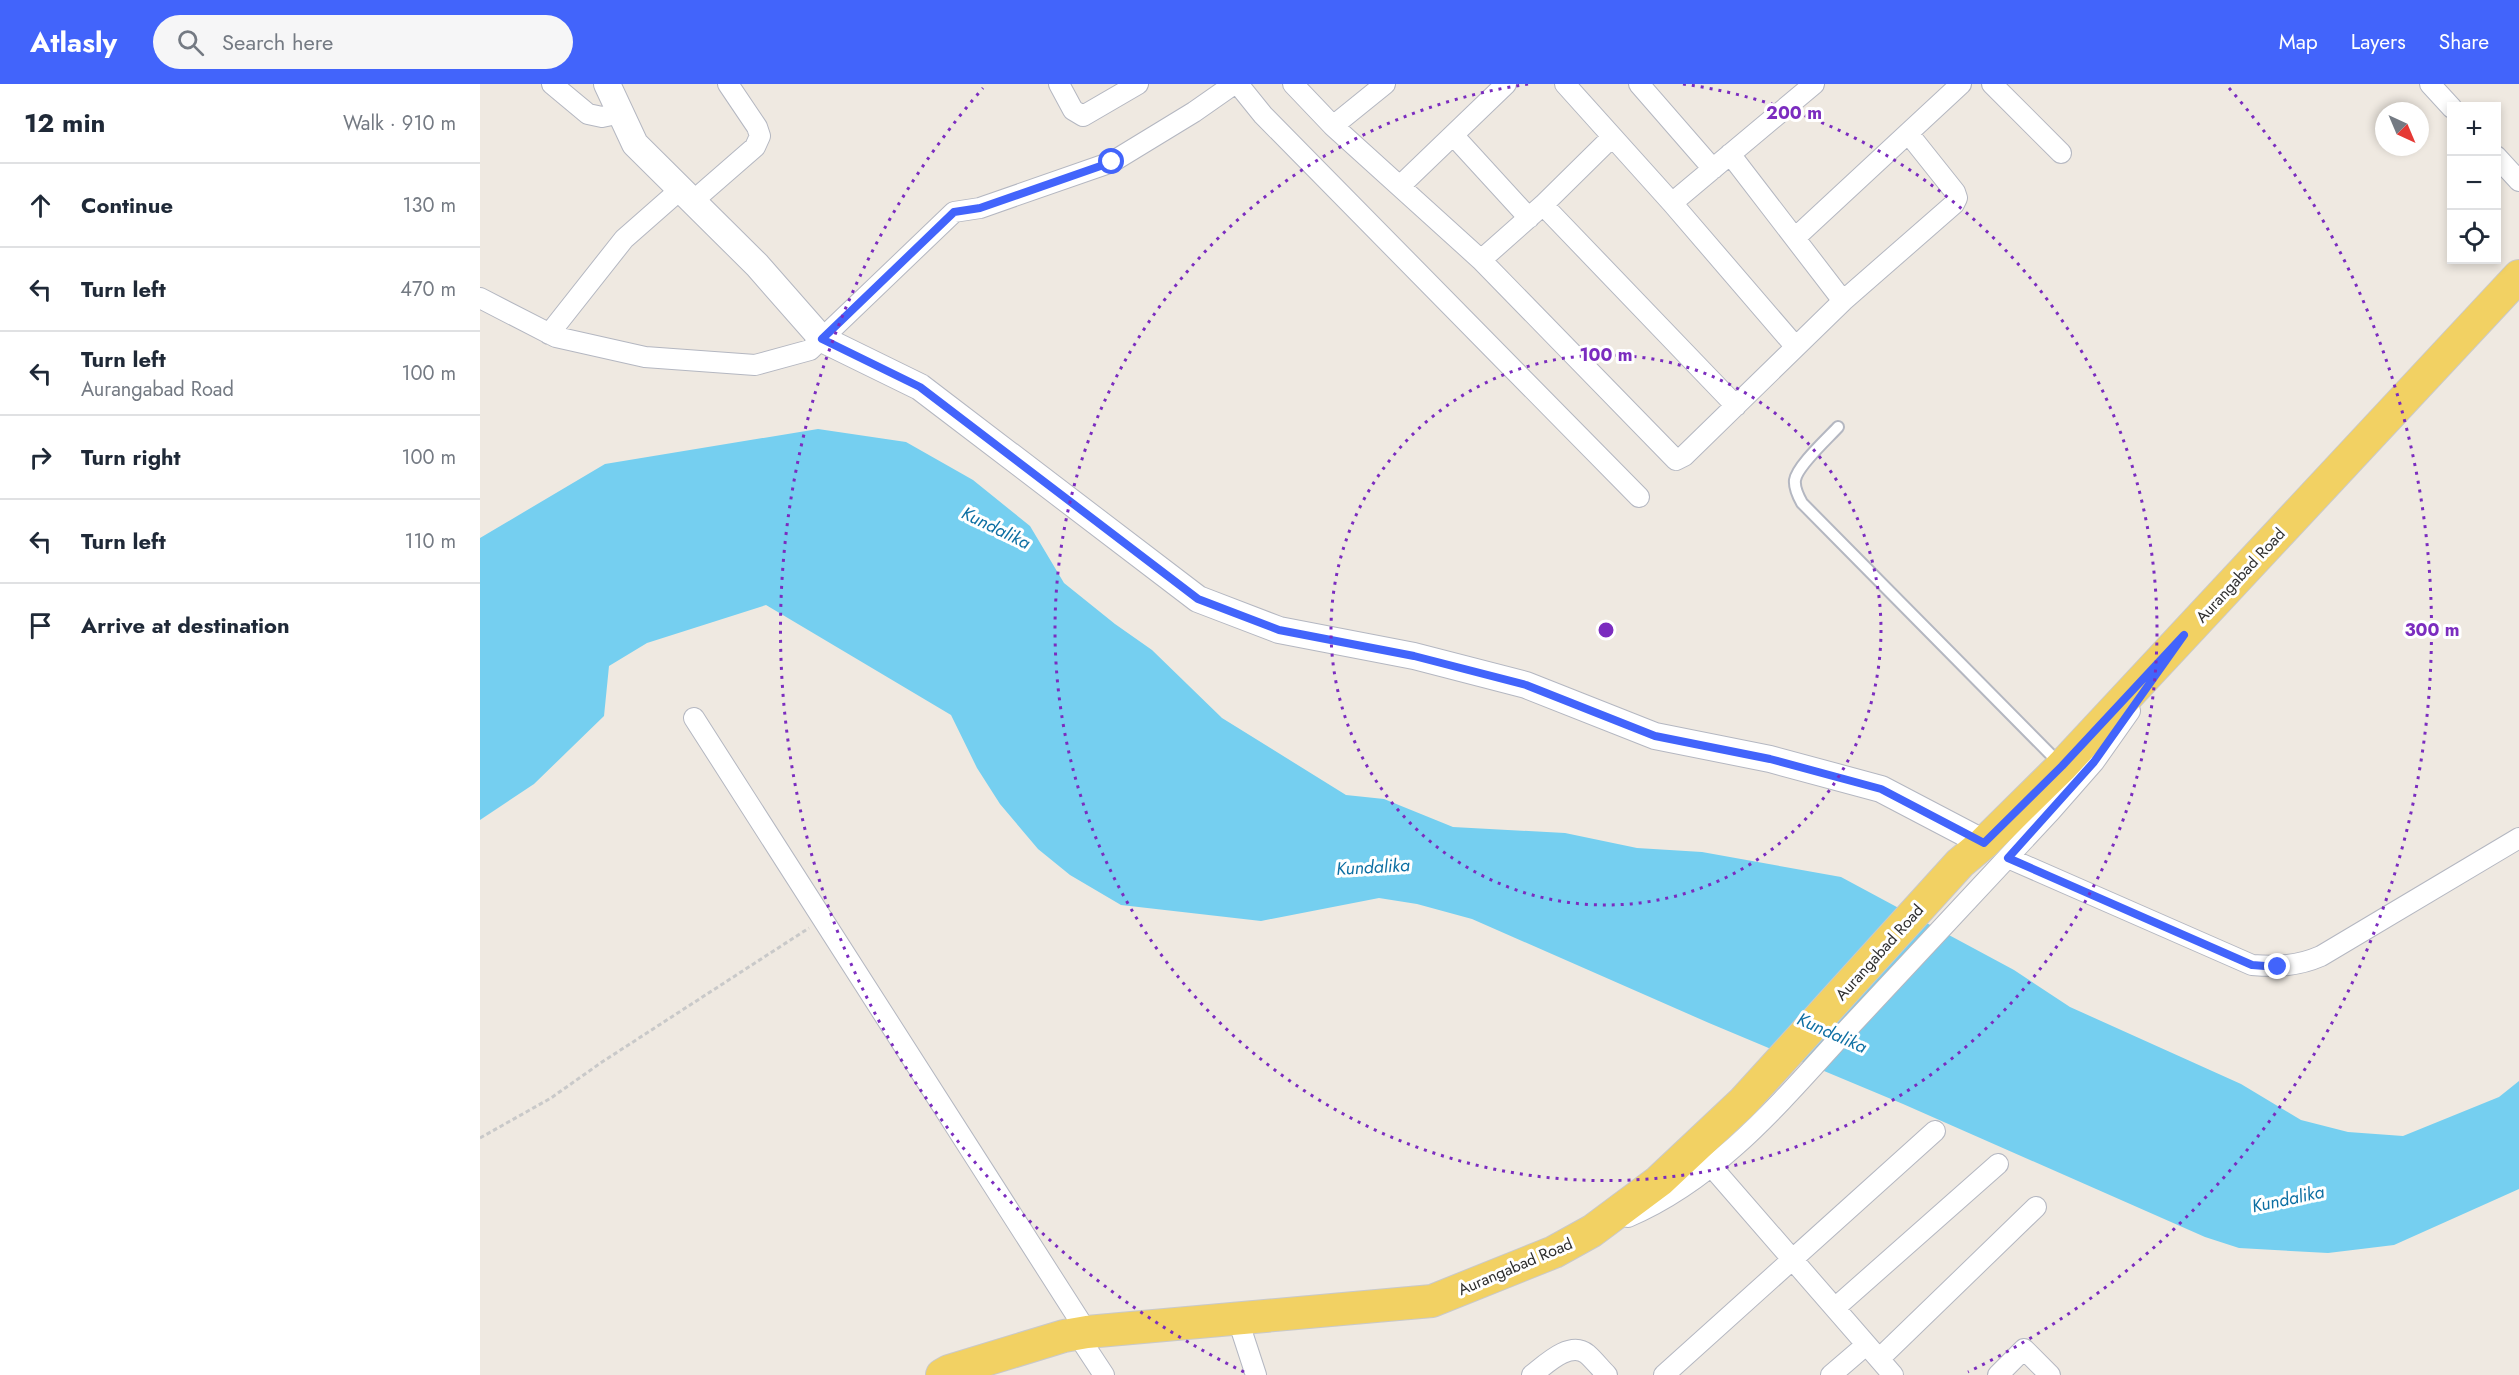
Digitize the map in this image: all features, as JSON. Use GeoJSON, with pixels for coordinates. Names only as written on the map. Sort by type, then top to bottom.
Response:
{"type":"FeatureCollection","features":[{"type":"Feature","properties":{"kind":"main road","name":"Aurangabad Road"},"geometry":{"type":"LineString","coordinates":[[942,1375],[949,1371],[1082,1333],[1432,1301],[1554,1252],[1592,1232],[1659,1181],[1743,1102],[1960,863],[1996,850],[2062,766],[2519,276]]}},
{"type":"Feature","properties":{"kind":"street"},"geometry":{"type":"LineString","coordinates":[[552,84],[588,114],[595,117],[621,113]]}},
{"type":"Feature","properties":{"kind":"street"},"geometry":{"type":"LineString","coordinates":[[607,84],[635,144],[757,265],[822,339],[920,387],[1198,599],[1279,630],[1414,656],[1526,685],[1655,736],[1770,759],[1881,789],[1996,850],[2252,965],[2278,967],[2302,964],[2321,956],[2519,838]]}},
{"type":"Feature","properties":{"kind":"street"},"geometry":{"type":"LineString","coordinates":[[549,334],[624,239],[755,147],[760,136],[758,127],[729,84]]}},
{"type":"Feature","properties":{"kind":"street"},"geometry":{"type":"LineString","coordinates":[[1059,84],[1073,110],[1083,116],[1138,84]]}},
{"type":"Feature","properties":{"kind":"street"},"geometry":{"type":"LineString","coordinates":[[480,298],[549,334],[645,357],[755,365],[810,350],[954,212],[980,208],[1112,162],[1194,112],[1234,84]]}},
{"type":"Feature","properties":{"kind":"street"},"geometry":{"type":"LineString","coordinates":[[1238,84],[1272,123],[1639,497]]}},
{"type":"Feature","properties":{"kind":"street"},"geometry":{"type":"LineString","coordinates":[[1293,84],[1333,126],[1481,261],[1676,460],[1684,456],[1843,301],[1954,204],[1957,198],[1955,192],[1908,133]]}},
{"type":"Feature","properties":{"kind":"street"},"geometry":{"type":"LineString","coordinates":[[1333,126],[1384,84]]}},
{"type":"Feature","properties":{"kind":"street"},"geometry":{"type":"LineString","coordinates":[[1400,186],[1506,84]]}},
{"type":"Feature","properties":{"kind":"street"},"geometry":{"type":"LineString","coordinates":[[1564,84],[1672,203],[1795,346]]}},
{"type":"Feature","properties":{"kind":"street"},"geometry":{"type":"LineString","coordinates":[[1672,203],[1814,84]]}},
{"type":"Feature","properties":{"kind":"street"},"geometry":{"type":"LineString","coordinates":[[1795,238],[1961,84]]}},
{"type":"Feature","properties":{"kind":"street"},"geometry":{"type":"LineString","coordinates":[[1992,84],[2061,153]]}},
{"type":"Feature","properties":{"kind":"street"},"geometry":{"type":"LineString","coordinates":[[2430,84],[2447,103]]}},
{"type":"Feature","properties":{"kind":"street"},"geometry":{"type":"LineString","coordinates":[[1647,87],[1713,169]]}},
{"type":"Feature","properties":{"kind":"street"},"geometry":{"type":"LineString","coordinates":[[1453,135],[1736,406]]}},
{"type":"Feature","properties":{"kind":"street"},"geometry":{"type":"LineString","coordinates":[[1481,261],[1536,212],[1612,137]]}},
{"type":"Feature","properties":{"kind":"street"},"geometry":{"type":"LineString","coordinates":[[1730,154],[1843,301]]}},
{"type":"Feature","properties":{"kind":"street"},"geometry":{"type":"LineString","coordinates":[[2501,161],[2519,181]]}},
{"type":"Feature","properties":{"kind":"street"},"geometry":{"type":"LineString","coordinates":[[1592,1232],[1655,1205],[1712,1167],[1811,1069],[1926,945],[1996,850],[2094,762],[2184,635]]}},
{"type":"Feature","properties":{"kind":"street"},"geometry":{"type":"LineString","coordinates":[[694,718],[823,919],[1082,1333],[1104,1375]]}},
{"type":"Feature","properties":{"kind":"street"},"geometry":{"type":"LineString","coordinates":[[1664,1375],[1791,1258],[1935,1131]]}},
{"type":"Feature","properties":{"kind":"street"},"geometry":{"type":"LineString","coordinates":[[1835,1308],[1998,1164]]}},
{"type":"Feature","properties":{"kind":"street"},"geometry":{"type":"LineString","coordinates":[[1712,1167],[1893,1375]]}},
{"type":"Feature","properties":{"kind":"street"},"geometry":{"type":"LineString","coordinates":[[1831,1375],[1873,1352],[2036,1207]]}},
{"type":"Feature","properties":{"kind":"street"},"geometry":{"type":"LineString","coordinates":[[1238,1320],[1256,1375]]}},
{"type":"Feature","properties":{"kind":"street"},"geometry":{"type":"LineString","coordinates":[[1998,1375],[2024,1349],[2050,1375]]}},
{"type":"Feature","properties":{"kind":"street"},"geometry":{"type":"LineString","coordinates":[[1532,1375],[1558,1356],[1570,1350],[1580,1350],[1586,1353],[1607,1375]]}},
{"type":"Feature","properties":{"kind":"lane"},"geometry":{"type":"LineString","coordinates":[[1838,427],[1800,470],[1795,479],[1796,492],[1802,503],[2062,766]]}},
{"type":"Feature","properties":{"kind":"path"},"geometry":{"type":"LineString","coordinates":[[480,1138],[551,1098],[602,1062],[823,919]]}},
{"type":"Feature","properties":{"kind":"water","name":"Kundalika"},"geometry":{"type":"Polygon","coordinates":[[[818,429],[906,442],[973,480],[1030,526],[1064,583],[1152,650],[1222,718],[1346,795],[1384,799],[1453,827],[1565,833],[1637,848],[1702,852],[1841,877],[2014,970],[2070,1007],[2241,1084],[2301,1120],[2348,1132],[2403,1136],[2499,1097],[2519,1081],[2519,1189],[2394,1245],[2328,1253],[2239,1248],[2205,1237],[1903,1104],[1709,1023],[1472,919],[1417,904],[1379,898],[1261,921],[1121,905],[1070,875],[1038,849],[1000,804],[977,768],[951,715],[766,605],[647,643],[609,666],[604,716],[534,784],[480,820],[480,538],[605,464],[818,429]]]}},
{"type":"Feature","properties":{"kind":"route"},"geometry":{"type":"LineString","coordinates":[[1112,162],[980,208],[954,212],[822,339],[920,387],[1198,599],[1279,630],[1414,656],[1526,685],[1655,736],[1770,759],[1881,789],[1984,843],[2062,766],[2184,635],[2094,762],[2008,858],[2252,965],[2278,967]]}}]}
